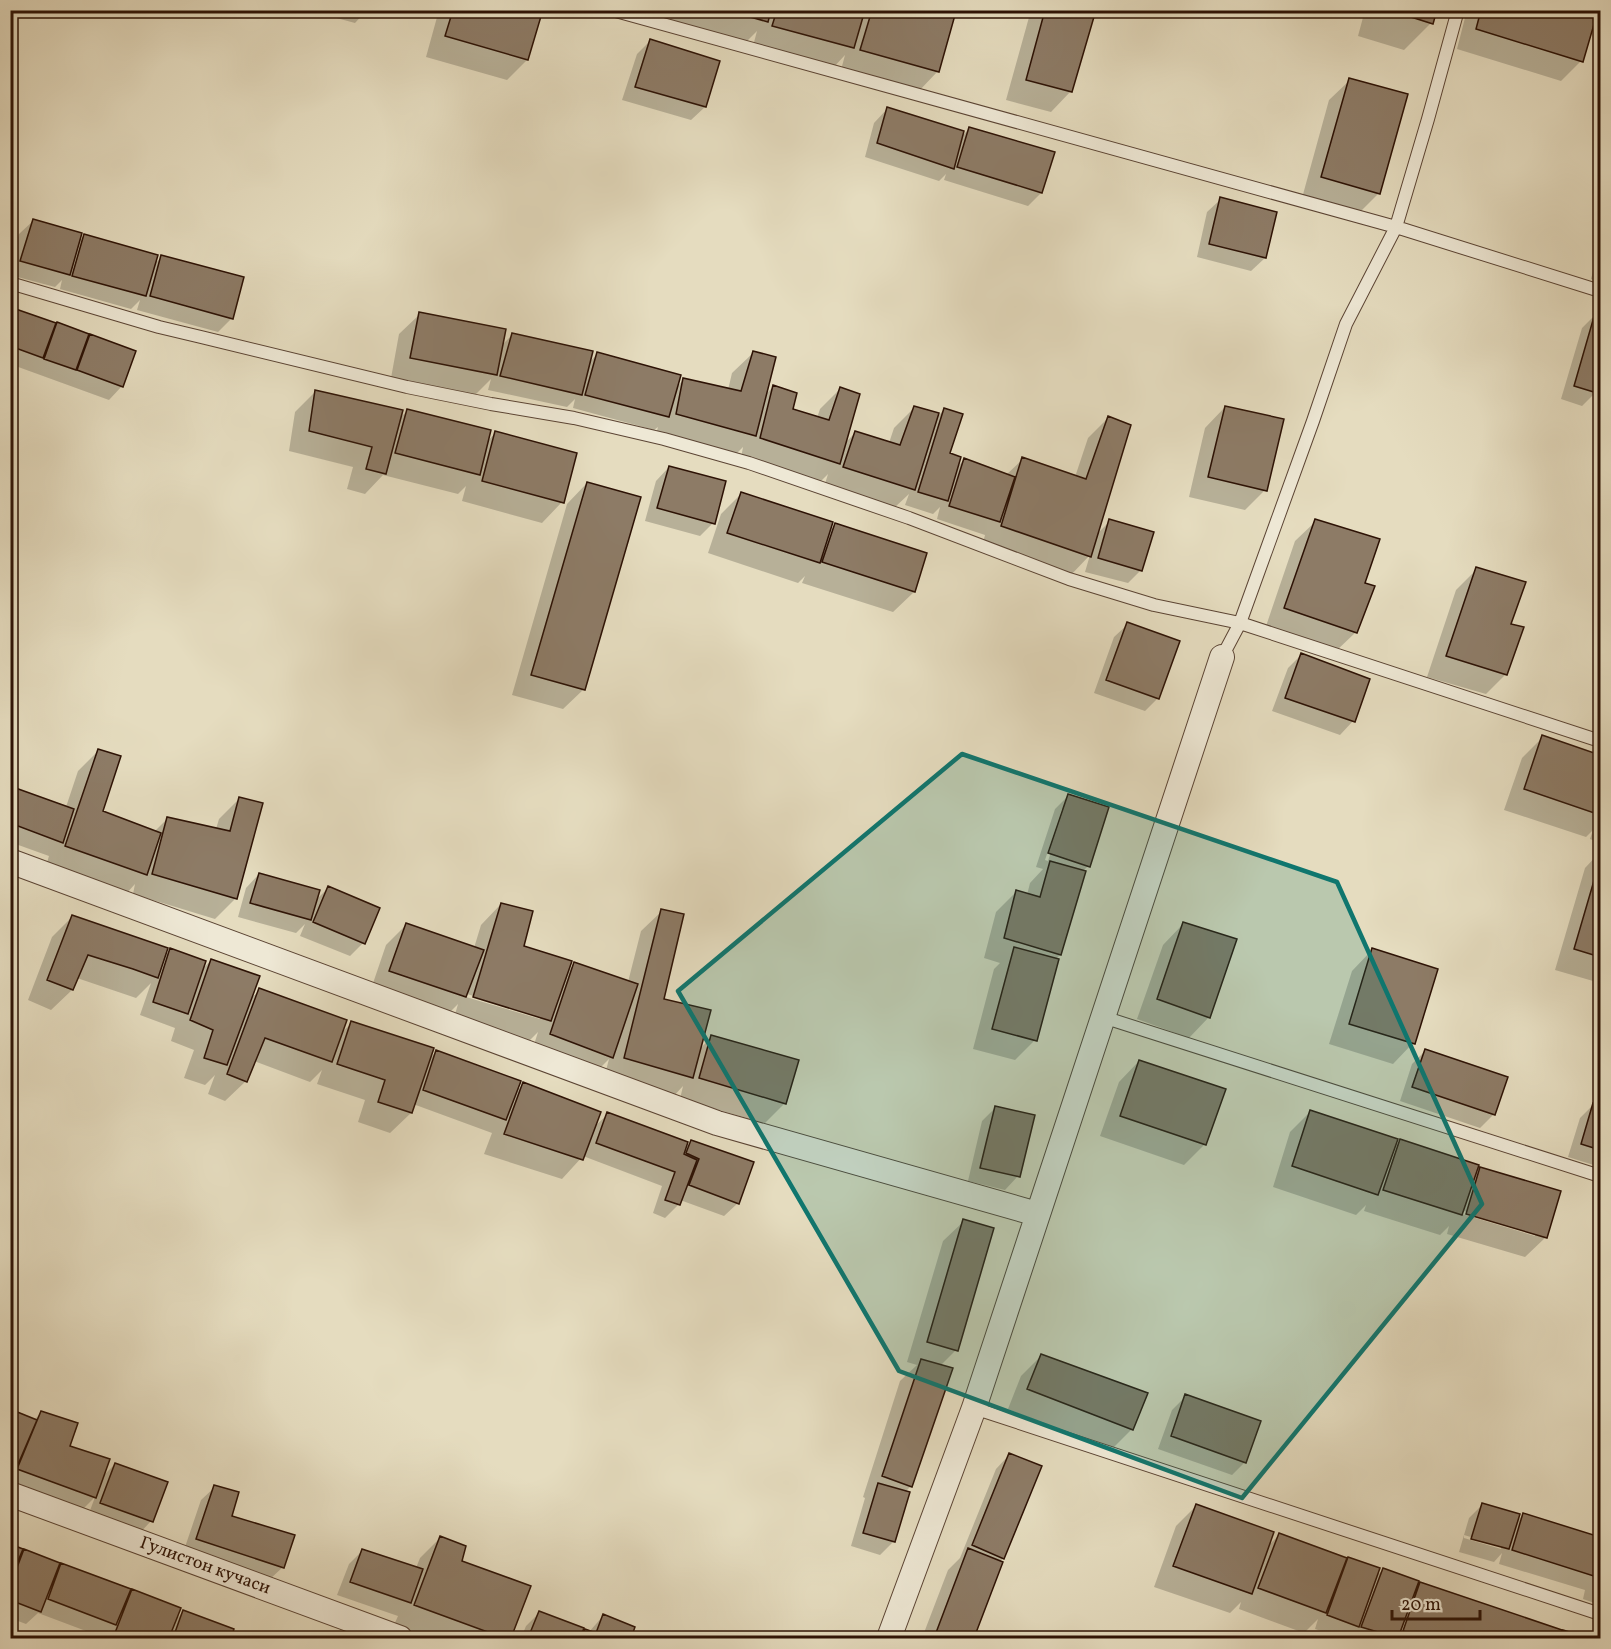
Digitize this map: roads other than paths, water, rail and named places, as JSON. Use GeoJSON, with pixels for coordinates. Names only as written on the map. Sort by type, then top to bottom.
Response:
{"type":"FeatureCollection","features":[{"type":"Feature","properties":{"kind":"street"},"geometry":{"type":"LineString","coordinates":[[889,1638],[974,1408],[1036,1214],[1222,657]]}},
{"type":"Feature","properties":{"kind":"street"},"geometry":{"type":"LineString","coordinates":[[10,861],[717,1123],[1036,1214]]}},
{"type":"Feature","properties":{"kind":"street","name":"Гулистон кучаси"},"geometry":{"type":"LineString","coordinates":[[10,1494],[400,1638]]}},
{"type":"Feature","properties":{"kind":"lane"},"geometry":{"type":"LineString","coordinates":[[612,10],[1396,227],[1600,291]]}},
{"type":"Feature","properties":{"kind":"lane"},"geometry":{"type":"LineString","coordinates":[[1222,657],[1240,623],[1346,324],[1396,227],[1458,10]]}},
{"type":"Feature","properties":{"kind":"lane"},"geometry":{"type":"LineString","coordinates":[[10,283],[159,327],[407,387],[574,418],[749,463],[877,507],[1069,579],[1154,604],[1240,623],[1600,741]]}},
{"type":"Feature","properties":{"kind":"lane"},"geometry":{"type":"LineString","coordinates":[[1103,1017],[1600,1176]]}},
{"type":"Feature","properties":{"kind":"lane"},"geometry":{"type":"LineString","coordinates":[[974,1408],[1600,1614]]}}]}
